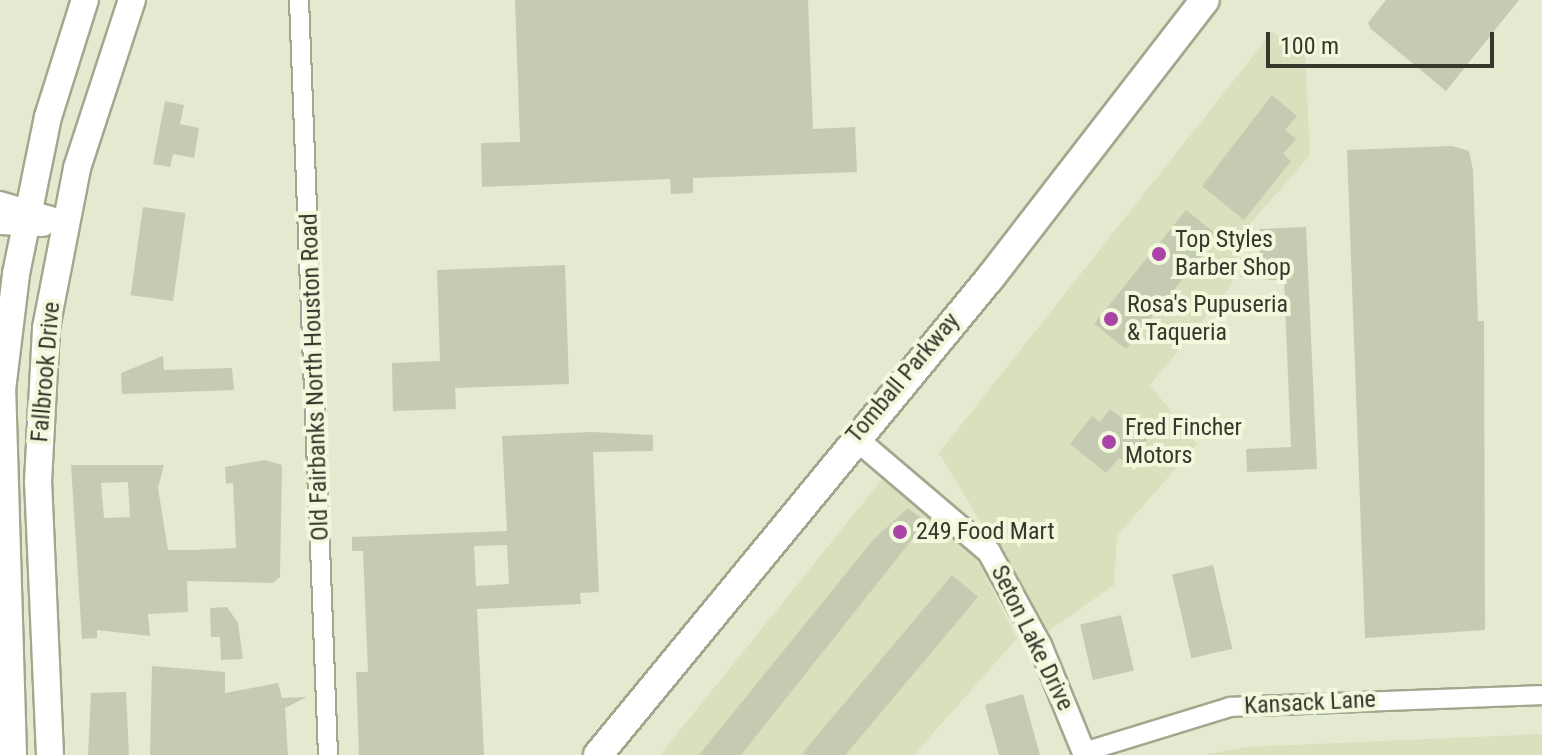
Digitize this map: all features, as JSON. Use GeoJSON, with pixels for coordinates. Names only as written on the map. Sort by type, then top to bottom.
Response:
{"type":"FeatureCollection","features":[{"type":"Feature","properties":{"kind":"main road","name":"Fallbrook Drive"},"geometry":{"type":"LineString","coordinates":[[13,755],[8,707],[2,390],[18,220],[85,0]]}},
{"type":"Feature","properties":{"kind":"main road","name":"Fallbrook Drive"},"geometry":{"type":"LineString","coordinates":[[50,755],[38,470],[46,328],[64,222],[132,0]]}},
{"type":"Feature","properties":{"kind":"main road","name":"Tomball Parkway"},"geometry":{"type":"LineString","coordinates":[[598,755],[854,437],[990,278],[1205,0]]}},
{"type":"Feature","properties":{"kind":"main road"},"geometry":{"type":"LineString","coordinates":[[8,707],[46,709]]}},
{"type":"Feature","properties":{"kind":"street","name":"Old Fairbanks North Houston Road"},"geometry":{"type":"LineString","coordinates":[[299,0],[328,755]]}},
{"type":"Feature","properties":{"kind":"street"},"geometry":{"type":"LineString","coordinates":[[0,203],[18,220],[64,222]]}},
{"type":"Feature","properties":{"kind":"street","name":"Seton Lake Drive"},"geometry":{"type":"LineString","coordinates":[[854,437],[989,552],[1034,631],[1085,753]]}},
{"type":"Feature","properties":{"kind":"street","name":"Kansack Lane"},"geometry":{"type":"LineString","coordinates":[[1085,753],[1230,707],[1542,695]]}},
{"type":"Feature","properties":{"kind":"shaded area"},"geometry":{"type":"Polygon","coordinates":[[[1272,32],[1305,54],[1310,155],[1242,233],[1232,285],[1150,385],[1197,444],[1117,536],[1114,585],[1047,632],[939,453],[1272,32]]]}},
{"type":"Feature","properties":{"kind":"shaded area"},"geometry":{"type":"Polygon","coordinates":[[[884,477],[969,544],[1017,638],[914,755],[660,755],[884,477]]]}},
{"type":"Feature","properties":{"kind":"shaded area"},"geometry":{"type":"Polygon","coordinates":[[[1542,734],[1542,755],[1204,755],[1246,747],[1542,734]]]}},
{"type":"Feature","properties":{"kind":"building"},"geometry":{"type":"Polygon","coordinates":[[[515,0],[808,0],[813,129],[855,127],[857,172],[693,178],[693,193],[671,194],[670,179],[482,187],[481,143],[520,142],[515,0]]]}},
{"type":"Feature","properties":{"kind":"building"},"geometry":{"type":"Polygon","coordinates":[[[1386,0],[1519,0],[1446,91],[1371,29],[1368,23],[1386,0]]]}},
{"type":"Feature","properties":{"kind":"building"},"geometry":{"type":"Polygon","coordinates":[[[1272,95],[1297,116],[1285,130],[1296,139],[1283,154],[1291,161],[1244,220],[1202,186],[1272,95]]]}},
{"type":"Feature","properties":{"kind":"building"},"geometry":{"type":"Polygon","coordinates":[[[165,101],[184,105],[180,124],[199,128],[194,158],[173,154],[170,167],[153,164],[165,101]]]}},
{"type":"Feature","properties":{"kind":"building"},"geometry":{"type":"Polygon","coordinates":[[[1452,146],[1469,151],[1473,170],[1478,321],[1484,321],[1485,630],[1365,638],[1347,150],[1452,146]]]}},
{"type":"Feature","properties":{"kind":"building"},"geometry":{"type":"Polygon","coordinates":[[[143,207],[186,213],[173,301],[131,295],[143,207]]]}},
{"type":"Feature","properties":{"kind":"building"},"geometry":{"type":"Polygon","coordinates":[[[1186,210],[1218,236],[1126,349],[1094,323],[1186,210]]]}},
{"type":"Feature","properties":{"kind":"building"},"geometry":{"type":"Polygon","coordinates":[[[1306,227],[1317,469],[1247,472],[1246,449],[1291,447],[1284,281],[1241,277],[1240,258],[1260,256],[1259,229],[1306,227]]]}},
{"type":"Feature","properties":{"kind":"building"},"geometry":{"type":"Polygon","coordinates":[[[565,265],[569,384],[455,388],[456,409],[393,411],[392,363],[440,361],[437,270],[565,265]]]}},
{"type":"Feature","properties":{"kind":"building"},"geometry":{"type":"Polygon","coordinates":[[[163,356],[164,370],[232,368],[234,390],[122,394],[121,373],[163,356]]]}},
{"type":"Feature","properties":{"kind":"building","name":"Fred Fincher Motors"},"geometry":{"type":"Polygon","coordinates":[[[1110,409],[1148,439],[1128,464],[1119,458],[1106,473],[1070,444],[1092,416],[1100,422],[1110,409]]]}},
{"type":"Feature","properties":{"kind":"building"},"geometry":{"type":"Polygon","coordinates":[[[592,432],[653,435],[653,451],[593,452],[599,592],[580,593],[581,604],[477,609],[484,755],[359,755],[356,672],[368,672],[363,551],[352,551],[352,537],[507,531],[502,436],[592,432]],[[507,545],[474,546],[476,586],[509,584],[507,545]]]}},
{"type":"Feature","properties":{"kind":"building"},"geometry":{"type":"Polygon","coordinates":[[[265,460],[282,465],[280,577],[273,583],[187,581],[188,612],[148,614],[150,636],[97,630],[97,638],[82,639],[71,465],[164,465],[158,488],[168,550],[236,548],[233,483],[226,484],[225,467],[265,460]],[[128,482],[101,483],[104,518],[130,517],[128,482]]]}},
{"type":"Feature","properties":{"kind":"building"},"geometry":{"type":"Polygon","coordinates":[[[908,508],[926,522],[741,755],[699,755],[873,540],[908,508]]]}},
{"type":"Feature","properties":{"kind":"building"},"geometry":{"type":"Polygon","coordinates":[[[1213,565],[1232,649],[1191,658],[1172,574],[1213,565]]]}},
{"type":"Feature","properties":{"kind":"building"},"geometry":{"type":"Polygon","coordinates":[[[952,575],[978,597],[845,755],[803,753],[952,575]]]}},
{"type":"Feature","properties":{"kind":"building"},"geometry":{"type":"Polygon","coordinates":[[[227,607],[238,623],[243,659],[221,660],[220,637],[211,637],[210,608],[227,607]]]}},
{"type":"Feature","properties":{"kind":"building"},"geometry":{"type":"Polygon","coordinates":[[[1121,615],[1134,671],[1093,680],[1080,624],[1121,615]]]}},
{"type":"Feature","properties":{"kind":"building"},"geometry":{"type":"Polygon","coordinates":[[[152,666],[225,672],[225,693],[278,683],[282,698],[307,697],[285,708],[288,755],[150,755],[152,666]]]}},
{"type":"Feature","properties":{"kind":"building"},"geometry":{"type":"Polygon","coordinates":[[[126,692],[129,755],[88,755],[91,693],[126,692]]]}},
{"type":"Feature","properties":{"kind":"building"},"geometry":{"type":"Polygon","coordinates":[[[1023,694],[1040,755],[999,755],[985,705],[1023,694]]]}},
{"type":"Feature","properties":{"kind":"place","name":"Top Styles Barber Shop"},"geometry":{"type":"Point","coordinates":[1159,254]}},
{"type":"Feature","properties":{"kind":"place","name":"Rosa's Pupuseria & Taqueria"},"geometry":{"type":"Point","coordinates":[1111,319]}},
{"type":"Feature","properties":{"kind":"place","name":"Fred Fincher Motors"},"geometry":{"type":"Point","coordinates":[1109,442]}},
{"type":"Feature","properties":{"kind":"place","name":"249 Food Mart"},"geometry":{"type":"Point","coordinates":[900,532]}}]}
